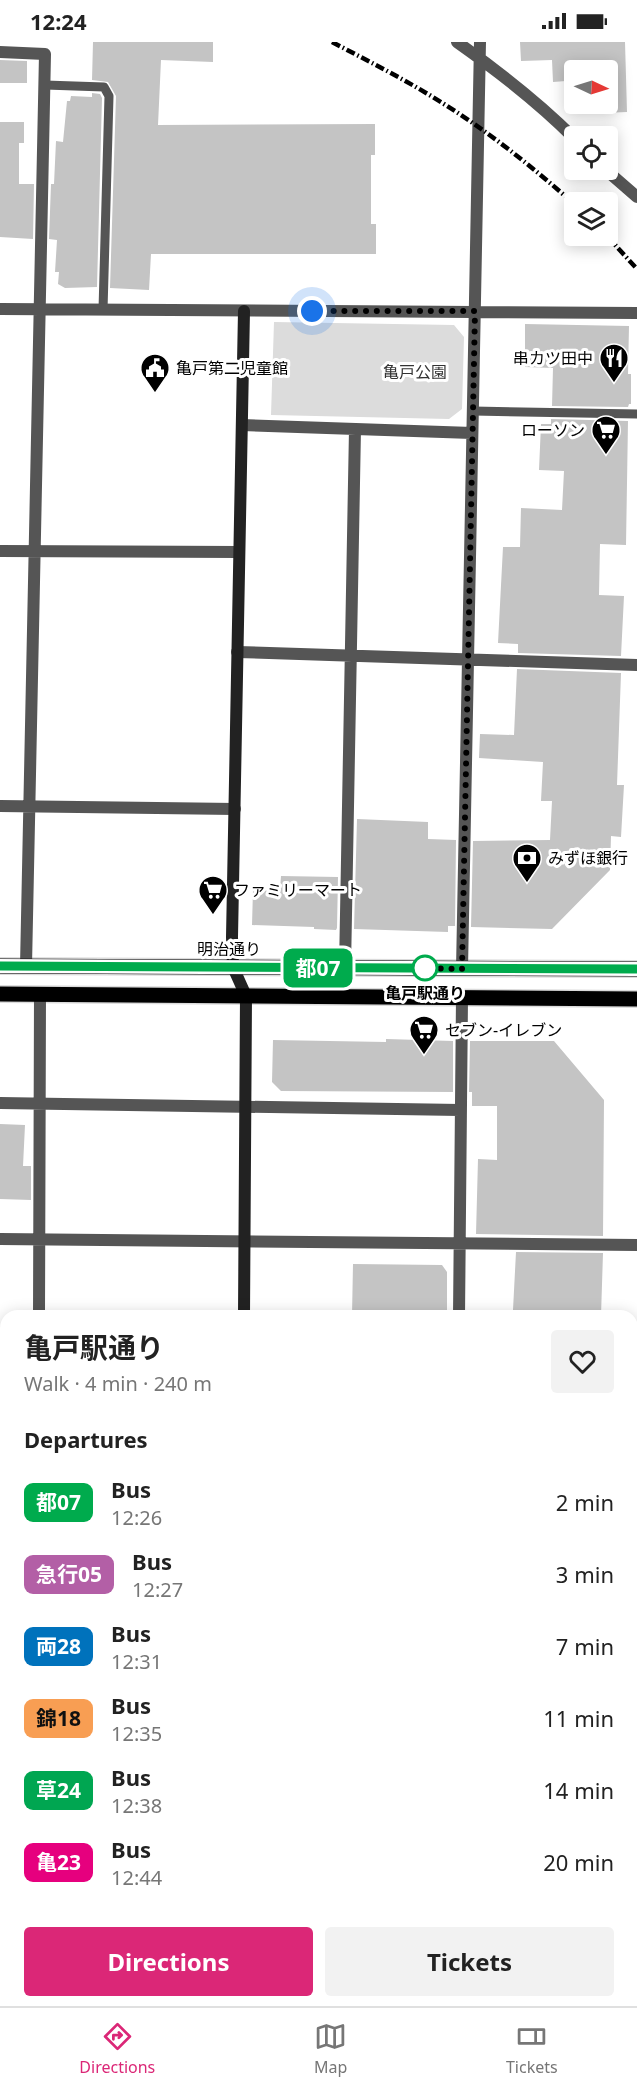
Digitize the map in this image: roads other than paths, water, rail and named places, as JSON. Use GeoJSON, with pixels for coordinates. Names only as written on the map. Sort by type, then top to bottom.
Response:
{"type":"FeatureCollection","features":[{"type":"Feature","properties":{"kind":"main road","name":"明治通り"},"geometry":{"type":"LineString","coordinates":[[0,966],[637,969]]}},
{"type":"Feature","properties":{"kind":"main road"},"geometry":{"type":"LineString","coordinates":[[0,994],[637,999]]}},
{"type":"Feature","properties":{"kind":"street"},"geometry":{"type":"LineString","coordinates":[[457,42],[564,128]]}},
{"type":"Feature","properties":{"kind":"street"},"geometry":{"type":"LineString","coordinates":[[462,969],[480,42]]}},
{"type":"Feature","properties":{"kind":"street"},"geometry":{"type":"LineString","coordinates":[[0,52],[45,54],[26,966]]}},
{"type":"Feature","properties":{"kind":"street"},"geometry":{"type":"LineString","coordinates":[[617,180],[637,197]]}},
{"type":"Feature","properties":{"kind":"street"},"geometry":{"type":"LineString","coordinates":[[0,309],[637,313]]}},
{"type":"Feature","properties":{"kind":"street"},"geometry":{"type":"LineString","coordinates":[[244,311],[232,967],[246,996],[244,1310]]}},
{"type":"Feature","properties":{"kind":"street"},"geometry":{"type":"LineString","coordinates":[[242,425],[472,433]]}},
{"type":"Feature","properties":{"kind":"street"},"geometry":{"type":"LineString","coordinates":[[345,968],[355,429]]}},
{"type":"Feature","properties":{"kind":"street"},"geometry":{"type":"LineString","coordinates":[[0,551],[239,552]]}},
{"type":"Feature","properties":{"kind":"street"},"geometry":{"type":"LineString","coordinates":[[237,652],[637,664]]}},
{"type":"Feature","properties":{"kind":"street"},"geometry":{"type":"LineString","coordinates":[[0,806],[235,809]]}},
{"type":"Feature","properties":{"kind":"street"},"geometry":{"type":"LineString","coordinates":[[39,1310],[40,994]]}},
{"type":"Feature","properties":{"kind":"street"},"geometry":{"type":"LineString","coordinates":[[459,1310],[462,998]]}},
{"type":"Feature","properties":{"kind":"street"},"geometry":{"type":"LineString","coordinates":[[0,1103],[460,1110]]}},
{"type":"Feature","properties":{"kind":"street"},"geometry":{"type":"LineString","coordinates":[[0,1239],[637,1245]]}},
{"type":"Feature","properties":{"kind":"lane"},"geometry":{"type":"LineString","coordinates":[[45,85],[104,87],[109,96],[103,310]]}},
{"type":"Feature","properties":{"kind":"lane"},"geometry":{"type":"LineString","coordinates":[[473,411],[637,414]]}},
{"type":"Feature","properties":{"kind":"railway"},"geometry":{"type":"LineString","coordinates":[[332,42],[403,80],[461,115],[511,151],[564,195]]}},
{"type":"Feature","properties":{"kind":"railway"},"geometry":{"type":"LineString","coordinates":[[616,246],[637,269]]}},
{"type":"Feature","properties":{"kind":"place","name":"串カツ田中"},"geometry":{"type":"Point","coordinates":[614,384]}},
{"type":"Feature","properties":{"kind":"place","name":"亀戸第二児童館"},"geometry":{"type":"Point","coordinates":[155,394]}},
{"type":"Feature","properties":{"kind":"place","name":"ローソン"},"geometry":{"type":"Point","coordinates":[606,456]}},
{"type":"Feature","properties":{"kind":"place","name":"みずほ銀行"},"geometry":{"type":"Point","coordinates":[527,884]}},
{"type":"Feature","properties":{"kind":"place","name":"ファミリーマート"},"geometry":{"type":"Point","coordinates":[213,916]}},
{"type":"Feature","properties":{"kind":"place","name":"亀戸駅通り"},"geometry":{"type":"Point","coordinates":[425,968]}},
{"type":"Feature","properties":{"kind":"place","name":"セブン-イレブン"},"geometry":{"type":"Point","coordinates":[424,1056]}},
{"type":"Feature","properties":{"kind":"park label","name":"亀戸公園"},"geometry":{"type":"Point","coordinates":[415,372]}}]}
